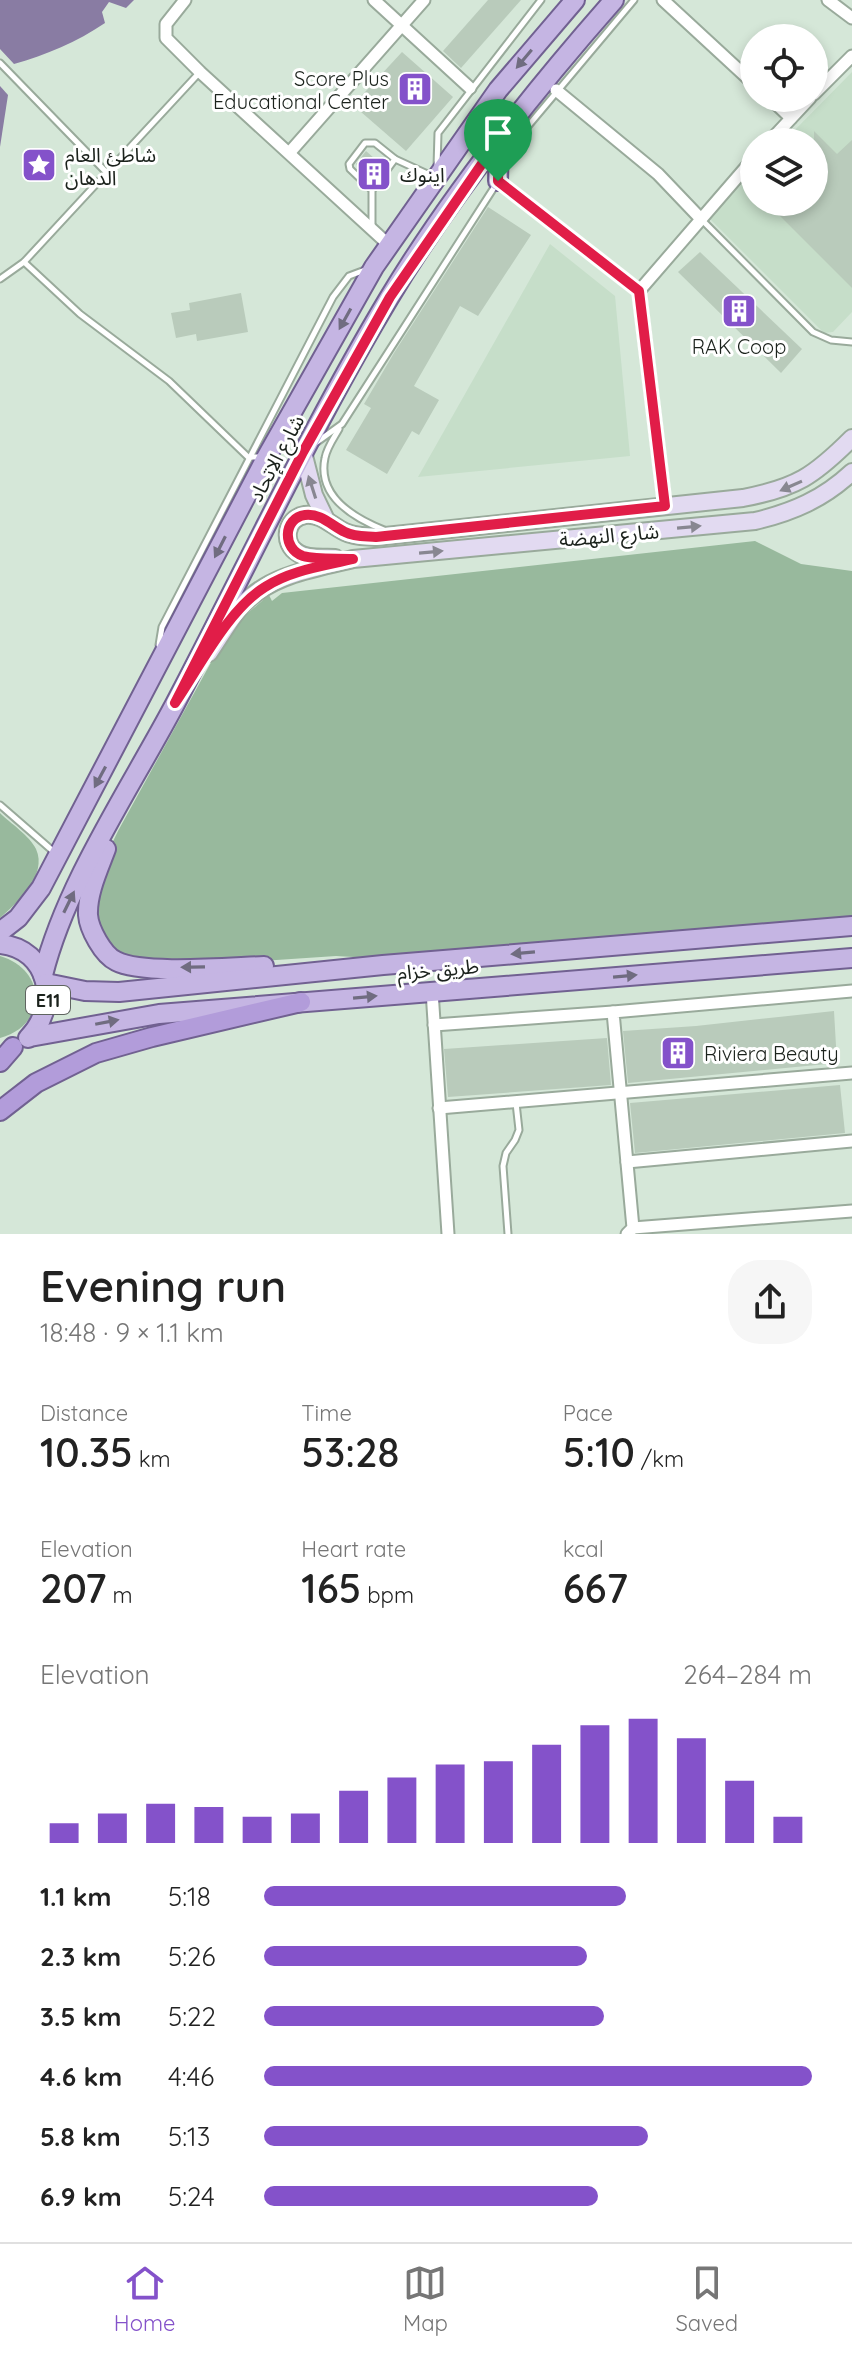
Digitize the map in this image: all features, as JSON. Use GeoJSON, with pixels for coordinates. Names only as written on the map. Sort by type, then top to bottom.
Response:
{"type":"FeatureCollection","features":[{"type":"Feature","properties":{"kind":"highway"},"geometry":{"type":"LineString","coordinates":[[0,1111],[36,1083],[96,1053],[301,1002]]}},
{"type":"Feature","properties":{"kind":"highway","name":"E11"},"geometry":{"type":"LineString","coordinates":[[0,1062],[6,1049]]}},
{"type":"Feature","properties":{"kind":"main road","name":"شارع الإتحاد"},"geometry":{"type":"LineString","coordinates":[[0,932],[18,918],[41,888],[156,672],[257,458],[374,267],[498,90],[575,0]]}},
{"type":"Feature","properties":{"kind":"main road","name":"شارع الإتحاد"},"geometry":{"type":"LineString","coordinates":[[45,979],[64,912],[303,452],[390,297],[499,139],[614,0]]}},
{"type":"Feature","properties":{"kind":"main road"},"geometry":{"type":"LineString","coordinates":[[498,181],[499,139]]}},
{"type":"Feature","properties":{"kind":"main road","name":"شارع النهضة"},"geometry":{"type":"LineString","coordinates":[[326,520],[355,536],[376,537],[743,498],[778,491],[803,480],[852,438]]}},
{"type":"Feature","properties":{"kind":"main road"},"geometry":{"type":"LineString","coordinates":[[303,452],[314,495],[326,520]]}},
{"type":"Feature","properties":{"kind":"main road","name":"شارع النهضة"},"geometry":{"type":"LineString","coordinates":[[353,559],[755,521],[792,512],[816,501],[852,472]]}},
{"type":"Feature","properties":{"kind":"main road"},"geometry":{"type":"LineString","coordinates":[[326,520],[306,515],[294,520],[288,529],[290,547],[305,557],[353,559]]}},
{"type":"Feature","properties":{"kind":"main road"},"geometry":{"type":"LineString","coordinates":[[175,703],[243,605],[265,587],[290,575],[353,559]]}},
{"type":"Feature","properties":{"kind":"main road"},"geometry":{"type":"LineString","coordinates":[[119,807],[91,893],[88,916],[103,951],[114,961],[135,968],[383,965]]}},
{"type":"Feature","properties":{"kind":"main road","name":"طريق خزام"},"geometry":{"type":"LineString","coordinates":[[45,979],[85,991],[119,992],[383,965],[852,926]]}},
{"type":"Feature","properties":{"kind":"main road"},"geometry":{"type":"LineString","coordinates":[[731,967],[721,962],[726,949],[787,932]]}},
{"type":"Feature","properties":{"kind":"main road","name":"E11"},"geometry":{"type":"LineString","coordinates":[[0,944],[22,951],[34,961],[45,979],[46,1012],[40,1026],[30,1037],[6,1049]]}},
{"type":"Feature","properties":{"kind":"main road","name":"طريق خزام"},"geometry":{"type":"LineString","coordinates":[[30,1037],[159,1014],[852,958]]}},
{"type":"Feature","properties":{"kind":"street"},"geometry":{"type":"LineString","coordinates":[[185,0],[166,24],[166,38],[389,245]]}},
{"type":"Feature","properties":{"kind":"street"},"geometry":{"type":"LineString","coordinates":[[374,0],[470,88]]}},
{"type":"Feature","properties":{"kind":"street"},"geometry":{"type":"LineString","coordinates":[[290,152],[424,0]]}},
{"type":"Feature","properties":{"kind":"street"},"geometry":{"type":"LineString","coordinates":[[663,0],[740,71]]}},
{"type":"Feature","properties":{"kind":"street"},"geometry":{"type":"LineString","coordinates":[[828,0],[852,18]]}},
{"type":"Feature","properties":{"kind":"street"},"geometry":{"type":"LineString","coordinates":[[828,80],[852,56]]}},
{"type":"Feature","properties":{"kind":"street"},"geometry":{"type":"LineString","coordinates":[[556,90],[658,174],[700,218]]}},
{"type":"Feature","properties":{"kind":"street"},"geometry":{"type":"LineString","coordinates":[[785,112],[791,118]]}},
{"type":"Feature","properties":{"kind":"street"},"geometry":{"type":"LineString","coordinates":[[782,128],[797,112]]}},
{"type":"Feature","properties":{"kind":"street"},"geometry":{"type":"LineString","coordinates":[[639,291],[740,174]]}},
{"type":"Feature","properties":{"kind":"street"},"geometry":{"type":"LineString","coordinates":[[498,181],[639,291],[665,506]]}},
{"type":"Feature","properties":{"kind":"street"},"geometry":{"type":"LineString","coordinates":[[432,991],[448,1234]]}},
{"type":"Feature","properties":{"kind":"street"},"geometry":{"type":"LineString","coordinates":[[434,1025],[852,991]]}},
{"type":"Feature","properties":{"kind":"street"},"geometry":{"type":"LineString","coordinates":[[613,1012],[630,1231],[852,1211]]}},
{"type":"Feature","properties":{"kind":"street"},"geometry":{"type":"LineString","coordinates":[[439,1108],[852,1073]]}},
{"type":"Feature","properties":{"kind":"street"},"geometry":{"type":"LineString","coordinates":[[627,1162],[852,1141]]}},
{"type":"Feature","properties":{"kind":"lane"},"geometry":{"type":"LineString","coordinates":[[372,190],[350,169],[351,159],[365,143],[370,142],[395,159],[436,176],[438,133],[541,0]]}},
{"type":"Feature","properties":{"kind":"lane"},"geometry":{"type":"LineString","coordinates":[[396,534],[352,515],[331,492],[325,477],[325,459],[342,424],[498,181],[513,144],[634,0]]}},
{"type":"Feature","properties":{"kind":"lane"},"geometry":{"type":"LineString","coordinates":[[0,63],[107,173]]}},
{"type":"Feature","properties":{"kind":"lane"},"geometry":{"type":"LineString","coordinates":[[0,279],[24,262],[200,72]]}},
{"type":"Feature","properties":{"kind":"lane"},"geometry":{"type":"LineString","coordinates":[[372,229],[372,190],[395,159]]}},
{"type":"Feature","properties":{"kind":"lane"},"geometry":{"type":"LineString","coordinates":[[700,218],[813,332],[831,340],[852,342]]}},
{"type":"Feature","properties":{"kind":"lane"},"geometry":{"type":"LineString","coordinates":[[24,262],[80,314],[169,381],[257,458]]}},
{"type":"Feature","properties":{"kind":"lane"},"geometry":{"type":"LineString","coordinates":[[303,452],[342,424]]}},
{"type":"Feature","properties":{"kind":"lane"},"geometry":{"type":"LineString","coordinates":[[0,805],[58,855]]}},
{"type":"Feature","properties":{"kind":"lane"},"geometry":{"type":"LineString","coordinates":[[508,1234],[503,1166],[506,1153],[519,1130],[516,1101]]}},
{"type":"Feature","properties":{"kind":"shaded area"},"geometry":{"type":"Polygon","coordinates":[[[0,0],[134,0],[126,8],[109,2],[102,12],[105,23],[61,47],[14,64],[0,49],[0,0]]]}},
{"type":"Feature","properties":{"kind":"shaded area"},"geometry":{"type":"Polygon","coordinates":[[[852,72],[852,312],[833,332],[824,333],[709,218],[740,186],[740,216],[828,216],[828,128],[797,128],[813,112],[828,112],[828,96],[852,72]]]}},
{"type":"Feature","properties":{"kind":"shaded area"},"geometry":{"type":"Polygon","coordinates":[[[0,86],[8,95],[0,147],[0,86]]]}},
{"type":"Feature","properties":{"kind":"shaded area"},"geometry":{"type":"Polygon","coordinates":[[[550,244],[615,296],[630,456],[418,477],[550,244]]]}},
{"type":"Feature","properties":{"kind":"shaded area"},"geometry":{"type":"Polygon","coordinates":[[[755,541],[801,564],[852,571],[852,919],[371,958],[336,956],[145,969],[95,943],[91,887],[118,831],[230,628],[269,595],[272,601],[282,593],[755,541]]]}},
{"type":"Feature","properties":{"kind":"shaded area"},"geometry":{"type":"Polygon","coordinates":[[[0,813],[29,839],[39,859],[29,888],[0,918],[0,813]]]}},
{"type":"Feature","properties":{"kind":"shaded area"},"geometry":{"type":"Polygon","coordinates":[[[0,956],[27,973],[36,997],[27,1022],[0,1038],[0,956]]]}},
{"type":"Feature","properties":{"kind":"building"},"geometry":{"type":"Polygon","coordinates":[[[488,0],[521,0],[461,68],[443,51],[488,0]]]}},
{"type":"Feature","properties":{"kind":"building"},"geometry":{"type":"Polygon","coordinates":[[[402,52],[453,97],[406,151],[353,105],[402,52]]]}},
{"type":"Feature","properties":{"kind":"building"},"geometry":{"type":"Polygon","coordinates":[[[852,140],[852,288],[780,216],[828,216],[828,145],[837,154],[852,140]]]}},
{"type":"Feature","properties":{"kind":"building","name":"اينوك"},"geometry":{"type":"Polygon","coordinates":[[[366,151],[383,166],[373,179],[356,164],[366,151]]]}},
{"type":"Feature","properties":{"kind":"building"},"geometry":{"type":"Polygon","coordinates":[[[488,207],[531,235],[478,316],[460,306],[414,386],[439,400],[419,435],[412,431],[387,474],[346,450],[371,408],[364,404],[488,207]]]}},
{"type":"Feature","properties":{"kind":"building","name":"RAK Coop"},"geometry":{"type":"Polygon","coordinates":[[[700,252],[802,349],[781,373],[678,272],[700,252]]]}},
{"type":"Feature","properties":{"kind":"building"},"geometry":{"type":"Polygon","coordinates":[[[241,293],[248,332],[197,341],[196,334],[176,338],[171,313],[190,310],[189,303],[241,293]]]}},
{"type":"Feature","properties":{"kind":"building"},"geometry":{"type":"Polygon","coordinates":[[[834,1011],[837,1063],[628,1083],[623,1031],[834,1011]]]}},
{"type":"Feature","properties":{"kind":"building"},"geometry":{"type":"Polygon","coordinates":[[[607,1038],[611,1085],[448,1097],[444,1049],[607,1038]]]}},
{"type":"Feature","properties":{"kind":"building"},"geometry":{"type":"Polygon","coordinates":[[[840,1085],[845,1133],[635,1153],[630,1103],[840,1085]]]}},
{"type":"Feature","properties":{"kind":"place","name":"Score Plus Educational Center"},"geometry":{"type":"Point","coordinates":[415,89]}},
{"type":"Feature","properties":{"kind":"place","name":"شاطئ العام الدهان"},"geometry":{"type":"Point","coordinates":[39,165]}},
{"type":"Feature","properties":{"kind":"place","name":"اينوك"},"geometry":{"type":"Point","coordinates":[374,174]}},
{"type":"Feature","properties":{"kind":"place","name":"RAK Coop"},"geometry":{"type":"Point","coordinates":[739,311]}},
{"type":"Feature","properties":{"kind":"place","name":"Riviera Beauty"},"geometry":{"type":"Point","coordinates":[678,1053]}},
{"type":"Feature","properties":{"kind":"route"},"geometry":{"type":"LineString","coordinates":[[499,139],[498,181],[639,291],[665,506],[376,537],[355,536],[316,516],[301,516],[288,529],[290,547],[296,553],[305,557],[353,559],[290,575],[265,587],[243,605],[175,703],[303,452],[390,297],[499,139]]}}]}
